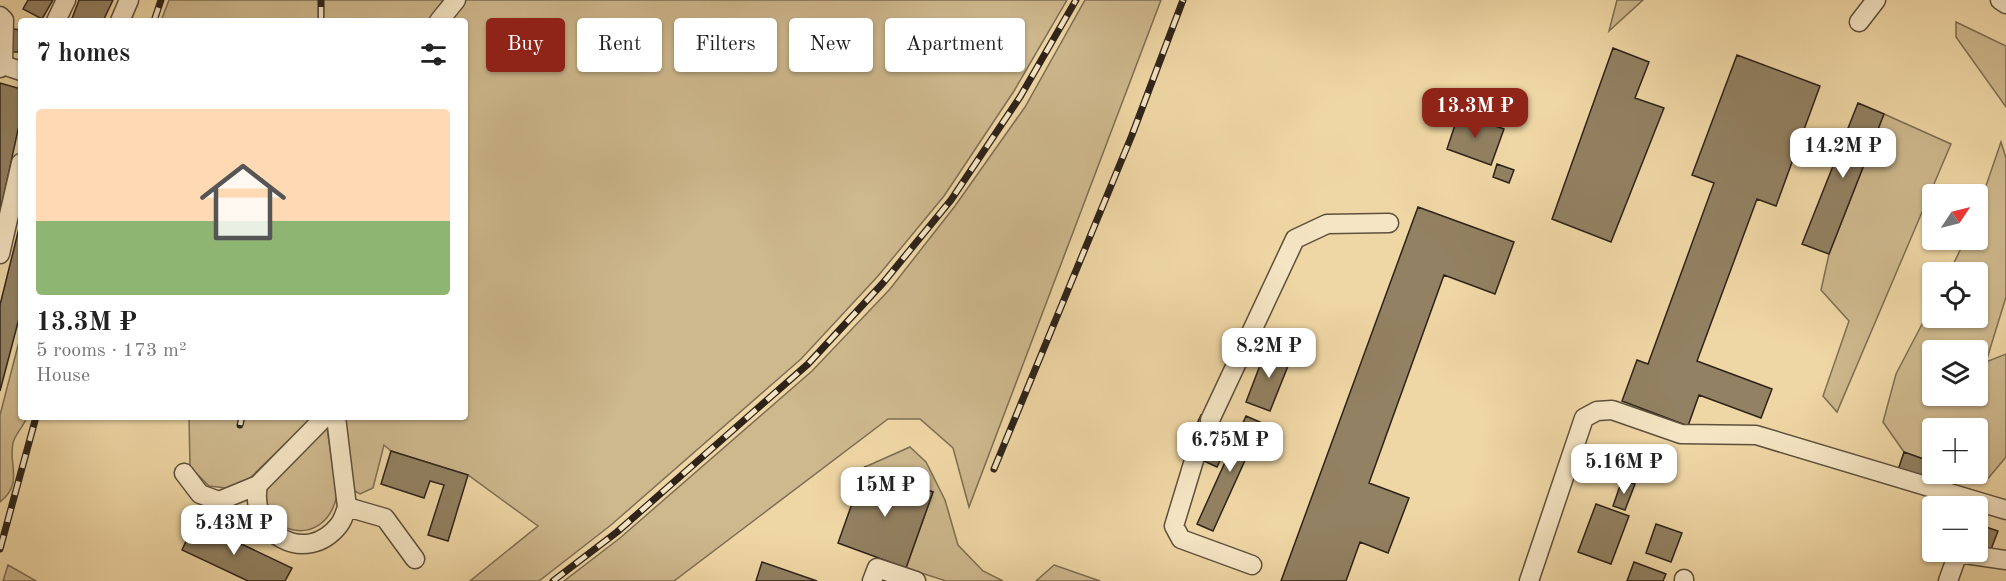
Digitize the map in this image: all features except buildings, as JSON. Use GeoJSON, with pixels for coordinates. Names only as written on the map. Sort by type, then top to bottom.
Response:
{"type":"FeatureCollection","features":[{"type":"Feature","properties":{"kind":"street"},"geometry":{"type":"LineString","coordinates":[[57,18],[66,0]]}},
{"type":"Feature","properties":{"kind":"street"},"geometry":{"type":"LineString","coordinates":[[121,18],[129,0]]}},
{"type":"Feature","properties":{"kind":"street"},"geometry":{"type":"LineString","coordinates":[[441,18],[456,0]]}},
{"type":"Feature","properties":{"kind":"street"},"geometry":{"type":"LineString","coordinates":[[1858,22],[1876,0]]}},
{"type":"Feature","properties":{"kind":"street"},"geometry":{"type":"LineString","coordinates":[[2000,0],[2006,4]]}},
{"type":"Feature","properties":{"kind":"street"},"geometry":{"type":"LineString","coordinates":[[8,20],[1,66],[18,70]]}},
{"type":"Feature","properties":{"kind":"street"},"geometry":{"type":"LineString","coordinates":[[0,254],[18,176]]}},
{"type":"Feature","properties":{"kind":"street"},"geometry":{"type":"LineString","coordinates":[[1210,420],[1295,239],[1327,224],[1389,223]]}},
{"type":"Feature","properties":{"kind":"street"},"geometry":{"type":"LineString","coordinates":[[1529,581],[1584,418],[1597,411],[1612,411],[1681,434],[1756,435],[2006,510]]}},
{"type":"Feature","properties":{"kind":"street"},"geometry":{"type":"LineString","coordinates":[[184,473],[200,494],[219,501],[258,485],[322,420]]}},
{"type":"Feature","properties":{"kind":"street"},"geometry":{"type":"LineString","coordinates":[[258,485],[255,501],[264,522],[280,540],[297,545],[319,540],[339,525],[347,507],[336,420]]}},
{"type":"Feature","properties":{"kind":"street"},"geometry":{"type":"LineString","coordinates":[[1195,457],[1174,526],[1177,533],[1181,539],[1252,565]]}},
{"type":"Feature","properties":{"kind":"street"},"geometry":{"type":"LineString","coordinates":[[347,507],[385,518],[415,558]]}},
{"type":"Feature","properties":{"kind":"street"},"geometry":{"type":"LineString","coordinates":[[1948,581],[1958,553],[2006,560]]}},
{"type":"Feature","properties":{"kind":"street"},"geometry":{"type":"LineString","coordinates":[[872,581],[877,567],[916,581]]}},
{"type":"Feature","properties":{"kind":"shaded area"},"geometry":{"type":"Polygon","coordinates":[[[169,0],[446,0],[431,18],[162,18],[169,0]]]}},
{"type":"Feature","properties":{"kind":"shaded area"},"geometry":{"type":"Polygon","coordinates":[[[465,0],[1067,0],[1014,91],[944,196],[878,276],[801,359],[611,525],[539,581],[470,581],[538,526],[468,475],[391,451],[384,445],[373,488],[360,494],[353,490],[341,420],[468,420],[468,18],[451,18],[465,0]]]}},
{"type":"Feature","properties":{"kind":"shaded area"},"geometry":{"type":"Polygon","coordinates":[[[1085,0],[1161,0],[969,507],[953,448],[920,419],[888,419],[674,581],[564,581],[620,538],[812,371],[890,289],[955,206],[1025,107],[1085,0]]]}},
{"type":"Feature","properties":{"kind":"shaded area"},"geometry":{"type":"Polygon","coordinates":[[[1617,0],[1643,0],[1609,31],[1617,0]]]}},
{"type":"Feature","properties":{"kind":"shaded area"},"geometry":{"type":"Polygon","coordinates":[[[1956,22],[2006,46],[2006,107],[1956,37],[1956,22]]]}},
{"type":"Feature","properties":{"kind":"shaded area"},"geometry":{"type":"Polygon","coordinates":[[[1884,114],[1951,144],[1934,184],[1922,184],[1922,212],[1837,412],[1823,396],[1849,321],[1821,290],[1829,254],[1884,114]]]}},
{"type":"Feature","properties":{"kind":"shaded area"},"geometry":{"type":"Polygon","coordinates":[[[2001,142],[2006,158],[2006,297],[1988,356],[1988,340],[1922,340],[1922,406],[1988,406],[1988,361],[2006,354],[2006,457],[1988,478],[1988,418],[1922,418],[1922,458],[1904,452],[1883,422],[1896,374],[1922,324],[1922,328],[1988,328],[1988,262],[1954,262],[1960,250],[1988,250],[1987,184],[2001,142]]]}},
{"type":"Feature","properties":{"kind":"shaded area"},"geometry":{"type":"Polygon","coordinates":[[[18,346],[18,420],[26,420],[13,443],[14,473],[11,488],[0,502],[0,415],[18,346]]]}},
{"type":"Feature","properties":{"kind":"shaded area"},"geometry":{"type":"Polygon","coordinates":[[[189,420],[310,420],[249,479],[226,488],[209,486],[190,467],[189,420]]]}},
{"type":"Feature","properties":{"kind":"shaded area"},"geometry":{"type":"Polygon","coordinates":[[[326,422],[337,495],[329,514],[318,526],[304,530],[290,529],[278,523],[269,513],[265,500],[269,484],[326,422]]]}},
{"type":"Feature","properties":{"kind":"shaded area"},"geometry":{"type":"Polygon","coordinates":[[[910,447],[926,462],[945,500],[958,545],[983,571],[1003,581],[946,581],[906,568],[933,492],[865,467],[910,447]]]}},
{"type":"Feature","properties":{"kind":"shaded area"},"geometry":{"type":"Polygon","coordinates":[[[8,565],[36,581],[3,581],[8,565]]]}},
{"type":"Feature","properties":{"kind":"shaded area"},"geometry":{"type":"Polygon","coordinates":[[[1054,565],[1100,581],[1036,581],[1054,565]]]}},
{"type":"Feature","properties":{"kind":"tunnel"},"geometry":{"type":"LineString","coordinates":[[1195,457],[1210,420]]}},
{"type":"Feature","properties":{"kind":"railway"},"geometry":{"type":"LineString","coordinates":[[155,18],[161,0]]}},
{"type":"Feature","properties":{"kind":"railway"},"geometry":{"type":"LineString","coordinates":[[321,0],[321,18]]}},
{"type":"Feature","properties":{"kind":"railway"},"geometry":{"type":"LineString","coordinates":[[553,581],[617,532],[808,364],[883,283],[951,200],[1020,97],[1076,0]]}},
{"type":"Feature","properties":{"kind":"railway"},"geometry":{"type":"LineString","coordinates":[[994,469],[1132,135],[1183,0]]}},
{"type":"Feature","properties":{"kind":"railway"},"geometry":{"type":"LineString","coordinates":[[0,549],[35,420]]}},
{"type":"Feature","properties":{"kind":"railway"},"geometry":{"type":"LineString","coordinates":[[240,425],[241,420]]}}]}
